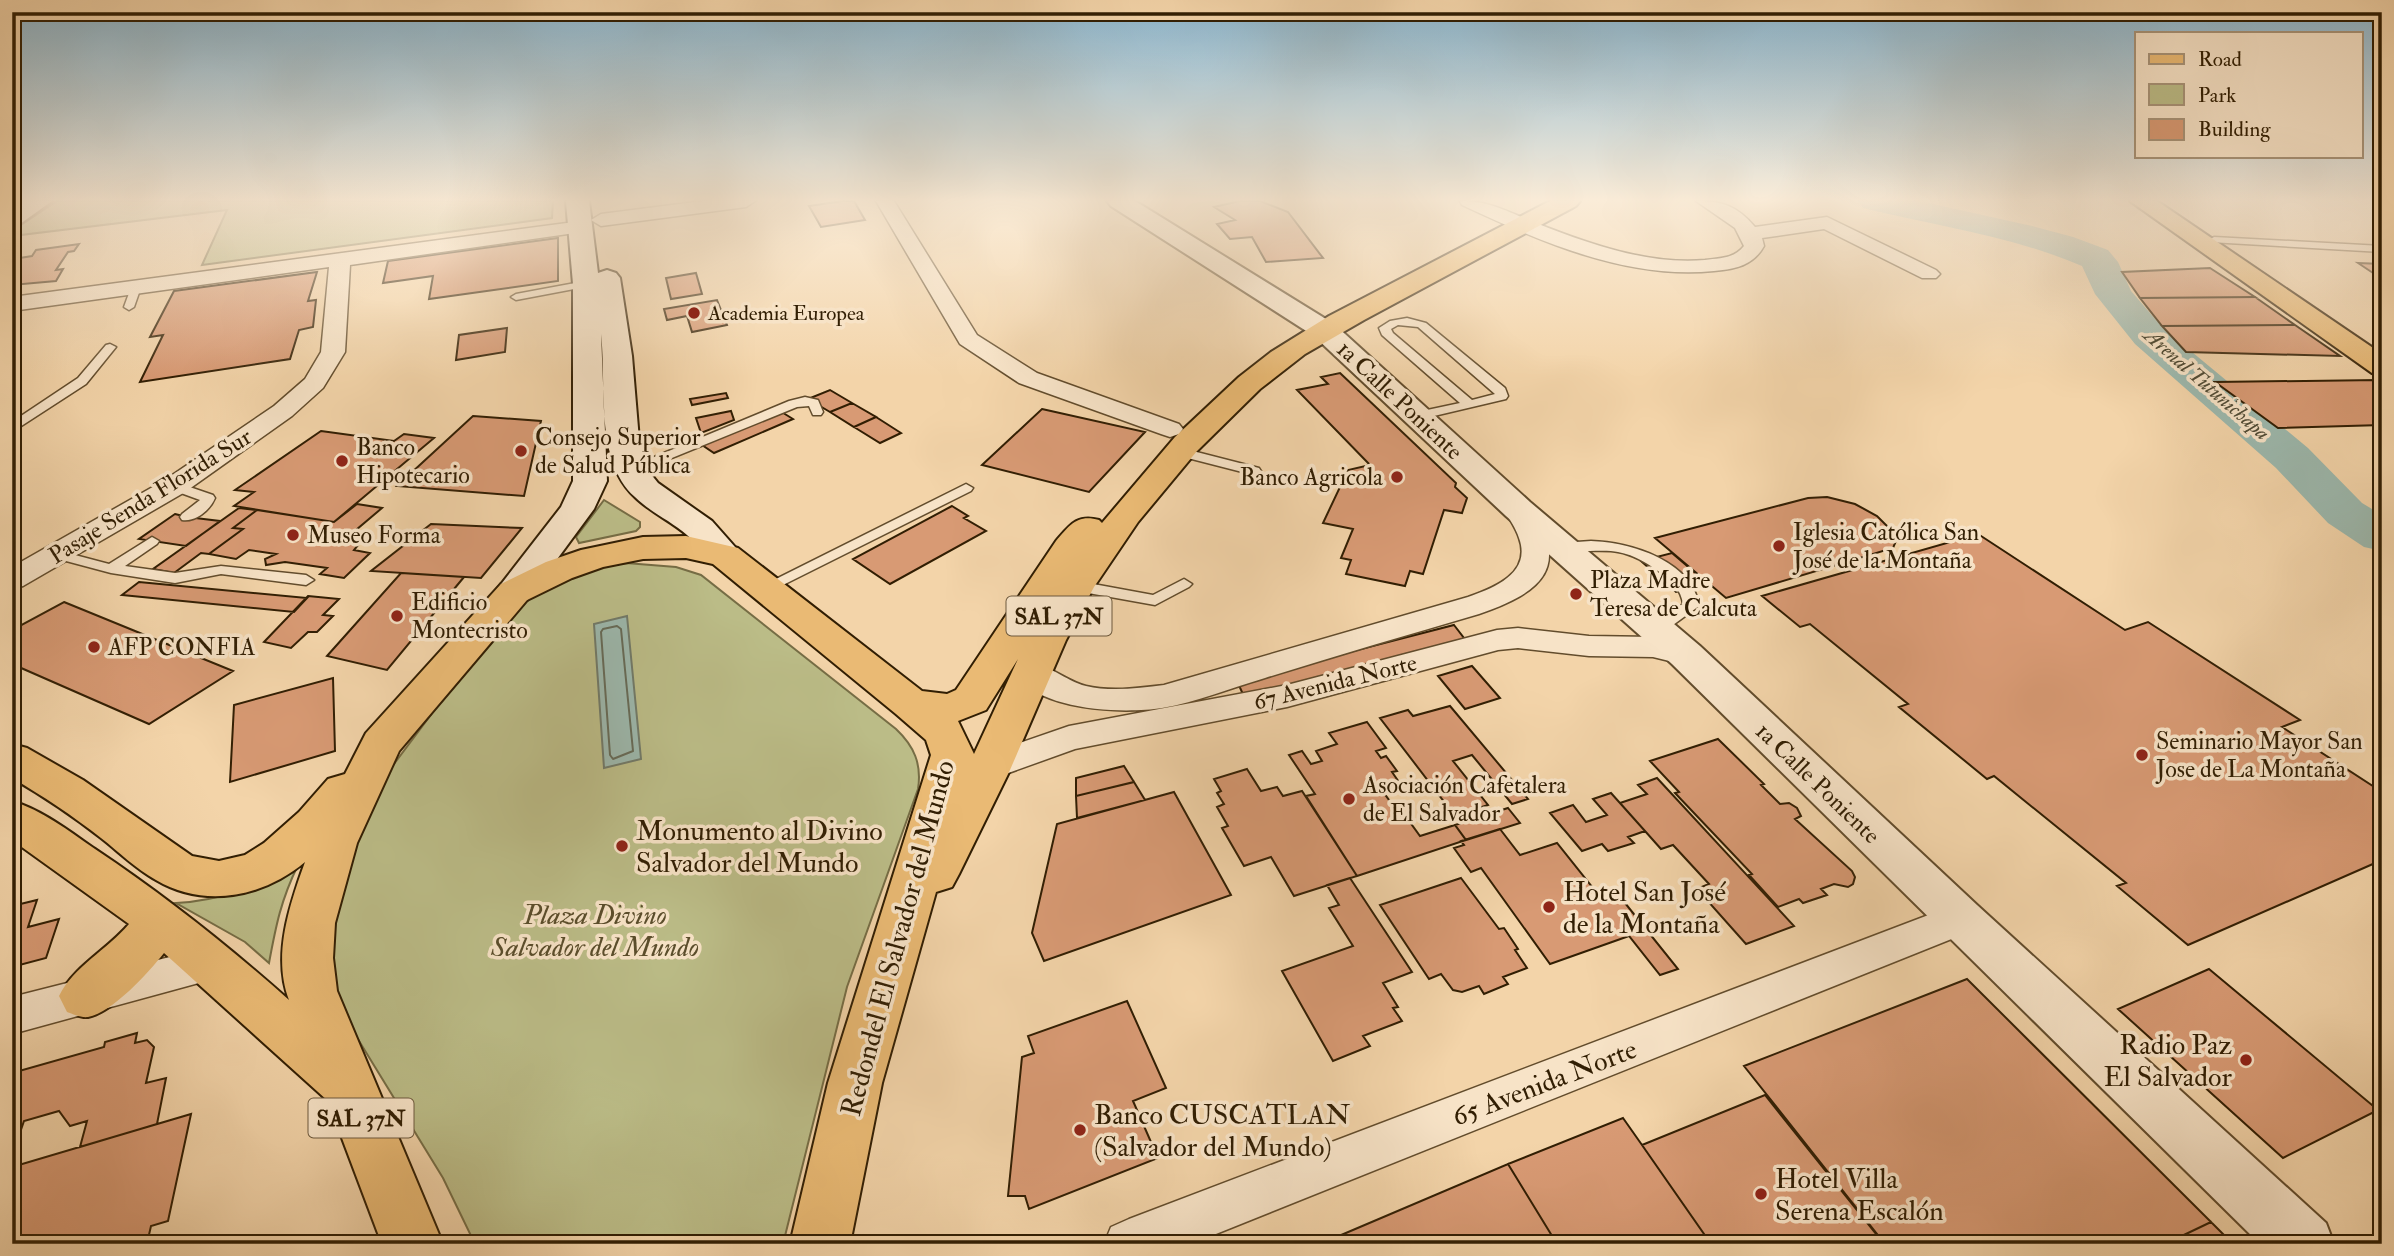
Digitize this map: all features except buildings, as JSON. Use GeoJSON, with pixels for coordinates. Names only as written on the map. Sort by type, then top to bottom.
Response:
{"type":"FeatureCollection","features":[{"type":"Feature","properties":{"kind":"main road"},"geometry":{"type":"LineString","coordinates":[[514,592],[577,509],[590,481],[587,260]]}},
{"type":"Feature","properties":{"kind":"main road"},"geometry":{"type":"LineString","coordinates":[[599,260],[618,356],[623,440],[630,470],[646,490],[700,528],[725,556]]}},
{"type":"Feature","properties":{"kind":"main road","name":"1a Calle Poniente"},"geometry":{"type":"LineString","coordinates":[[1212,260],[1315,325],[1518,509],[1671,642],[2304,1244]]}},
{"type":"Feature","properties":{"kind":"main road","name":"SAL 37N"},"geometry":{"type":"LineString","coordinates":[[911,704],[952,709],[971,700],[1069,549],[1175,441],[1280,359],[1315,325],[1441,260]]}},
{"type":"Feature","properties":{"kind":"main road"},"geometry":{"type":"LineString","coordinates":[[2227,260],[2382,367]]}},
{"type":"Feature","properties":{"kind":"main road"},"geometry":{"type":"LineString","coordinates":[[2244,260],[2382,351]]}},
{"type":"Feature","properties":{"kind":"main road","name":"SAL 37N"},"geometry":{"type":"LineString","coordinates":[[887,970],[989,768],[1030,672],[1077,586],[1139,500],[1175,441]]}},
{"type":"Feature","properties":{"kind":"main road","name":"Redondel El Salvador del Mundo"},"geometry":{"type":"LineString","coordinates":[[412,1244],[312,991],[308,958],[310,923],[334,843],[381,744],[514,592],[559,570],[594,558],[643,548],[686,547],[725,556],[911,704],[944,733],[953,755],[855,1083],[820,1244]]}},
{"type":"Feature","properties":{"kind":"main road"},"geometry":{"type":"LineString","coordinates":[[12,759],[96,810],[173,868],[195,877],[224,879],[263,866],[293,847],[326,813],[381,744]]}},
{"type":"Feature","properties":{"kind":"main road"},"geometry":{"type":"LineString","coordinates":[[12,818],[48,840],[161,921],[212,963],[349,1088]]}},
{"type":"Feature","properties":{"kind":"main road"},"geometry":{"type":"LineString","coordinates":[[85,996],[132,956],[161,921]]}},
{"type":"Feature","properties":{"kind":"street"},"geometry":{"type":"LineString","coordinates":[[12,304],[132,297],[340,260]]}},
{"type":"Feature","properties":{"kind":"street","name":"Pasaje Senda Florida Sur"},"geometry":{"type":"LineString","coordinates":[[12,580],[175,486],[283,411],[314,383],[333,352],[340,260]]}},
{"type":"Feature","properties":{"kind":"street"},"geometry":{"type":"LineString","coordinates":[[920,260],[968,339],[1028,378],[1175,441]]}},
{"type":"Feature","properties":{"kind":"street"},"geometry":{"type":"LineString","coordinates":[[1633,260],[1647,264],[1693,268],[1739,260]]}},
{"type":"Feature","properties":{"kind":"street"},"geometry":{"type":"LineString","coordinates":[[1900,260],[1928,274]]}},
{"type":"Feature","properties":{"kind":"street","name":"67 Avenida Norte"},"geometry":{"type":"LineString","coordinates":[[1030,672],[1051,686],[1080,698],[1113,700],[1165,696],[1468,607],[1508,593],[1533,569],[1536,546],[1518,509]]}},
{"type":"Feature","properties":{"kind":"street","name":"67 Avenida Norte"},"geometry":{"type":"LineString","coordinates":[[989,768],[1069,738],[1287,696],[1497,640],[1518,638],[1589,646],[1653,647],[1671,642]]}},
{"type":"Feature","properties":{"kind":"street","name":"65 Avenida Norte"},"geometry":{"type":"LineString","coordinates":[[1129,1244],[1960,919]]}},
{"type":"Feature","properties":{"kind":"street"},"geometry":{"type":"LineString","coordinates":[[12,1016],[212,963]]}},
{"type":"Feature","properties":{"kind":"lane"},"geometry":{"type":"LineString","coordinates":[[516,298],[586,284]]}},
{"type":"Feature","properties":{"kind":"lane"},"geometry":{"type":"LineString","coordinates":[[1417,416],[1469,404],[1502,396],[1501,391],[1422,326],[1404,321],[1385,327],[1388,335],[1469,404]]}},
{"type":"Feature","properties":{"kind":"lane"},"geometry":{"type":"LineString","coordinates":[[12,428],[82,381],[110,347]]}},
{"type":"Feature","properties":{"kind":"lane"},"geometry":{"type":"LineString","coordinates":[[630,470],[793,404],[810,401],[814,403],[817,412]]}},
{"type":"Feature","properties":{"kind":"lane"},"geometry":{"type":"LineString","coordinates":[[1175,441],[1254,471]]}},
{"type":"Feature","properties":{"kind":"lane"},"geometry":{"type":"LineString","coordinates":[[175,486],[208,498],[205,505],[187,517]]}},
{"type":"Feature","properties":{"kind":"lane"},"geometry":{"type":"LineString","coordinates":[[766,588],[966,488]]}},
{"type":"Feature","properties":{"kind":"lane"},"geometry":{"type":"LineString","coordinates":[[111,569],[152,541]]}},
{"type":"Feature","properties":{"kind":"lane"},"geometry":{"type":"LineString","coordinates":[[55,554],[111,569],[175,578],[220,570],[306,580]]}},
{"type":"Feature","properties":{"kind":"lane"},"geometry":{"type":"LineString","coordinates":[[1077,586],[1155,600],[1184,584]]}},
{"type":"Feature","properties":{"kind":"green space"},"geometry":{"type":"Polygon","coordinates":[[[204,260],[242,260],[202,265],[204,260]]]}},
{"type":"Feature","properties":{"kind":"green space"},"geometry":{"type":"Polygon","coordinates":[[[604,500],[640,522],[640,527],[636,531],[579,543],[576,537],[604,500]]]}},
{"type":"Feature","properties":{"kind":"green space","name":"Plaza Divino Salvador del Mundo"},"geometry":{"type":"Polygon","coordinates":[[[626,563],[676,567],[701,575],[896,729],[908,742],[918,764],[918,789],[847,987],[783,1244],[475,1244],[443,1178],[337,1005],[323,940],[376,788],[496,628],[525,600],[550,585],[597,568],[626,563]]]}},
{"type":"Feature","properties":{"kind":"green space"},"geometry":{"type":"Polygon","coordinates":[[[298,865],[280,913],[269,963],[245,942],[176,903],[193,902],[239,891],[298,865]]]}},
{"type":"Feature","properties":{"kind":"water"},"geometry":{"type":"Polygon","coordinates":[[[627,616],[641,759],[604,768],[594,624],[627,616]]]}},
{"type":"Feature","properties":{"kind":"waterway","name":"Arenal Tutunichapa"},"geometry":{"type":"LineString","coordinates":[[2097,260],[2114,294],[2149,336],[2292,458],[2345,513],[2382,536]]}},
{"type":"Feature","properties":{"kind":"place","name":"Academia Europea"},"geometry":{"type":"Point","coordinates":[694,313]}},
{"type":"Feature","properties":{"kind":"place","name":"Consejo Superior de Salud Pública"},"geometry":{"type":"Point","coordinates":[521,451]}},
{"type":"Feature","properties":{"kind":"place","name":"Banco Hipotecario"},"geometry":{"type":"Point","coordinates":[342,461]}},
{"type":"Feature","properties":{"kind":"place","name":"Banco Agricola"},"geometry":{"type":"Point","coordinates":[1397,477]}},
{"type":"Feature","properties":{"kind":"place","name":"Museo Forma"},"geometry":{"type":"Point","coordinates":[293,535]}},
{"type":"Feature","properties":{"kind":"place","name":"Iglesia Católica San José de la Montaña"},"geometry":{"type":"Point","coordinates":[1779,546]}},
{"type":"Feature","properties":{"kind":"place","name":"Plaza Madre Teresa de Calcuta"},"geometry":{"type":"Point","coordinates":[1576,594]}},
{"type":"Feature","properties":{"kind":"place","name":"Edificio Montecristo"},"geometry":{"type":"Point","coordinates":[397,616]}},
{"type":"Feature","properties":{"kind":"place","name":"AFP CONFIA"},"geometry":{"type":"Point","coordinates":[94,647]}},
{"type":"Feature","properties":{"kind":"place","name":"Seminario Mayor San Jose de La Montaña"},"geometry":{"type":"Point","coordinates":[2142,755]}},
{"type":"Feature","properties":{"kind":"place","name":"Asociación Cafetalera de El Salvador"},"geometry":{"type":"Point","coordinates":[1349,799]}},
{"type":"Feature","properties":{"kind":"place","name":"Monumento al Divino Salvador del Mundo"},"geometry":{"type":"Point","coordinates":[622,846]}},
{"type":"Feature","properties":{"kind":"place","name":"Hotel San José de la Montaña"},"geometry":{"type":"Point","coordinates":[1549,907]}},
{"type":"Feature","properties":{"kind":"place","name":"Radio Paz El Salvador"},"geometry":{"type":"Point","coordinates":[2246,1060]}},
{"type":"Feature","properties":{"kind":"place","name":"Banco CUSCATLAN (Salvador del Mundo)"},"geometry":{"type":"Point","coordinates":[1080,1130]}},
{"type":"Feature","properties":{"kind":"place","name":"Hotel Villa Serena Escalón"},"geometry":{"type":"Point","coordinates":[1761,1194]}}]}
